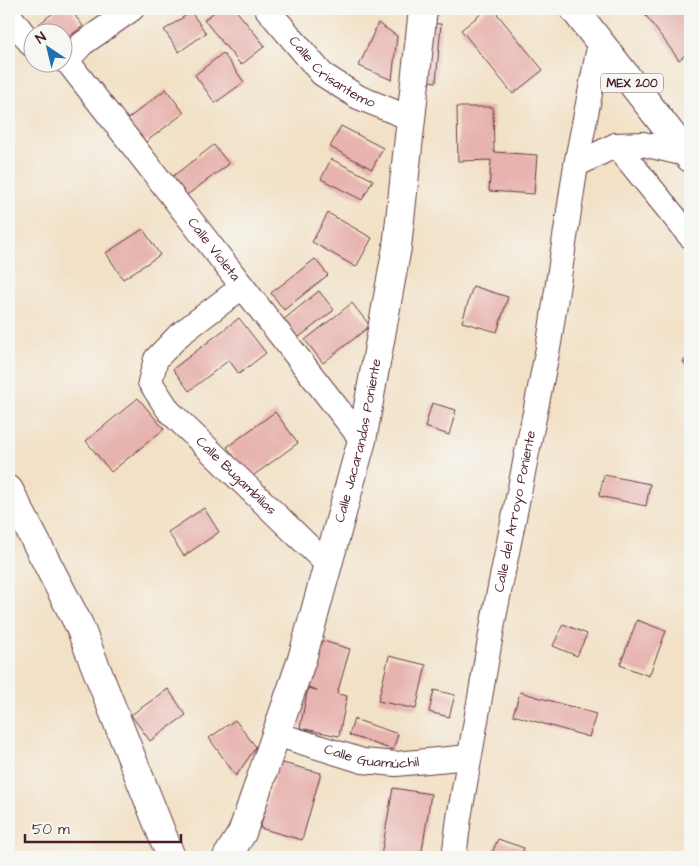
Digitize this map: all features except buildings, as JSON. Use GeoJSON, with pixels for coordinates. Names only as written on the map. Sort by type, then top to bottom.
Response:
{"type":"FeatureCollection","features":[{"type":"Feature","properties":{"kind":"main road","name":"Calle Jacarandas Poniente"},"geometry":{"type":"LineString","coordinates":[[227,857],[242,833],[302,659],[362,440],[397,247],[412,119],[422,9]]}},
{"type":"Feature","properties":{"kind":"main road","name":"MEX 200"},"geometry":{"type":"LineString","coordinates":[[574,9],[690,157]]}},
{"type":"Feature","properties":{"kind":"main road"},"geometry":{"type":"LineString","coordinates":[[9,490],[79,625],[169,856]]}},
{"type":"Feature","properties":{"kind":"street"},"geometry":{"type":"LineString","coordinates":[[72,53],[82,44],[132,9]]}},
{"type":"Feature","properties":{"kind":"street","name":"Calle Crisantemo"},"geometry":{"type":"LineString","coordinates":[[267,9],[322,74],[358,97],[412,119]]}},
{"type":"Feature","properties":{"kind":"street"},"geometry":{"type":"LineString","coordinates":[[9,15],[22,32]]}},
{"type":"Feature","properties":{"kind":"street","name":"Calle del Arroyo Poniente"},"geometry":{"type":"LineString","coordinates":[[454,857],[470,757],[549,343],[576,164],[600,42]]}},
{"type":"Feature","properties":{"kind":"street","name":"Calle Violeta"},"geometry":{"type":"LineString","coordinates":[[72,69],[362,440]]}},
{"type":"Feature","properties":{"kind":"street"},"geometry":{"type":"LineString","coordinates":[[576,164],[616,145],[643,144],[690,157]]}},
{"type":"Feature","properties":{"kind":"street"},"geometry":{"type":"LineString","coordinates":[[616,145],[690,236]]}},
{"type":"Feature","properties":{"kind":"street","name":"Calle Bugambilias"},"geometry":{"type":"LineString","coordinates":[[242,287],[179,335],[156,359],[150,382],[169,411],[328,564]]}},
{"type":"Feature","properties":{"kind":"street","name":"Calle Guamúchil"},"geometry":{"type":"LineString","coordinates":[[276,734],[363,761],[396,764],[470,757]]}}]}
